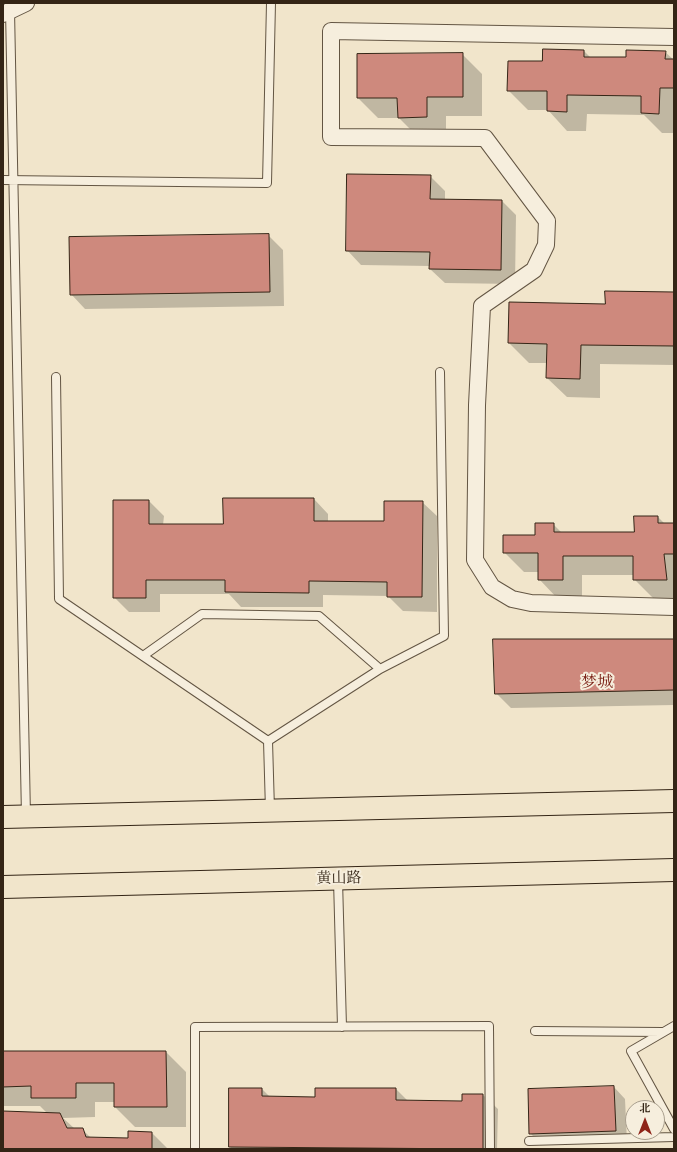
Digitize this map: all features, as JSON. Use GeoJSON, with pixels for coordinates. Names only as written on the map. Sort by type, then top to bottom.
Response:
{"type":"FeatureCollection","features":[{"type":"Feature","properties":{"kind":"main road"},"geometry":{"type":"LineString","coordinates":[[3,817],[674,801]]}},
{"type":"Feature","properties":{"kind":"main road","name":"黄山路"},"geometry":{"type":"LineString","coordinates":[[3,887],[674,870]]}},
{"type":"Feature","properties":{"kind":"street"},"geometry":{"type":"LineString","coordinates":[[7,9],[26,3]]}},
{"type":"Feature","properties":{"kind":"street"},"geometry":{"type":"LineString","coordinates":[[674,36],[331,31],[331,137],[485,138],[547,221],[546,245],[534,270],[482,306],[477,405],[475,560],[492,587],[512,599],[531,603],[674,608]]}},
{"type":"Feature","properties":{"kind":"lane"},"geometry":{"type":"LineString","coordinates":[[3,180],[267,183],[271,3]]}},
{"type":"Feature","properties":{"kind":"lane"},"geometry":{"type":"LineString","coordinates":[[7,9],[13,180],[26,817]]}},
{"type":"Feature","properties":{"kind":"lane"},"geometry":{"type":"LineString","coordinates":[[268,741],[380,669],[444,636],[440,372]]}},
{"type":"Feature","properties":{"kind":"lane"},"geometry":{"type":"LineString","coordinates":[[56,377],[60,599],[268,741]]}},
{"type":"Feature","properties":{"kind":"lane"},"geometry":{"type":"LineString","coordinates":[[143,656],[202,614],[319,616],[380,669]]}},
{"type":"Feature","properties":{"kind":"lane"},"geometry":{"type":"LineString","coordinates":[[268,741],[270,811]]}},
{"type":"Feature","properties":{"kind":"lane"},"geometry":{"type":"LineString","coordinates":[[338,879],[342,1027]]}},
{"type":"Feature","properties":{"kind":"lane"},"geometry":{"type":"LineString","coordinates":[[195,1149],[195,1027],[489,1026],[490,1149]]}},
{"type":"Feature","properties":{"kind":"lane"},"geometry":{"type":"LineString","coordinates":[[674,1026],[631,1051],[674,1129]]}},
{"type":"Feature","properties":{"kind":"lane"},"geometry":{"type":"LineString","coordinates":[[535,1031],[664,1032]]}},
{"type":"Feature","properties":{"kind":"lane"},"geometry":{"type":"LineString","coordinates":[[529,1141],[674,1138]]}},
{"type":"Feature","properties":{"kind":"building"},"geometry":{"type":"Polygon","coordinates":[[[543,49],[584,50],[584,57],[626,57],[626,50],[666,51],[665,59],[674,59],[674,88],[660,88],[659,114],[641,113],[641,96],[567,95],[567,112],[547,111],[547,91],[507,91],[508,61],[542,61],[543,49]]]}},
{"type":"Feature","properties":{"kind":"building"},"geometry":{"type":"Polygon","coordinates":[[[463,53],[463,97],[427,97],[427,117],[398,118],[397,98],[357,98],[357,54],[463,53]]]}},
{"type":"Feature","properties":{"kind":"building"},"geometry":{"type":"Polygon","coordinates":[[[347,174],[431,175],[430,199],[502,200],[501,270],[429,269],[430,252],[346,251],[347,174]]]}},
{"type":"Feature","properties":{"kind":"building"},"geometry":{"type":"Polygon","coordinates":[[[269,234],[270,292],[70,295],[69,237],[269,234]]]}},
{"type":"Feature","properties":{"kind":"building"},"geometry":{"type":"Polygon","coordinates":[[[605,291],[674,292],[674,346],[581,345],[580,379],[546,378],[547,344],[508,343],[509,302],[605,304],[605,291]]]}},
{"type":"Feature","properties":{"kind":"building"},"geometry":{"type":"Polygon","coordinates":[[[223,498],[314,498],[314,521],[384,521],[384,501],[423,501],[422,597],[387,597],[387,582],[309,581],[309,593],[225,592],[225,580],[146,580],[146,598],[113,598],[113,500],[149,500],[149,524],[223,524],[223,498]]]}},
{"type":"Feature","properties":{"kind":"building"},"geometry":{"type":"Polygon","coordinates":[[[634,516],[658,516],[658,523],[674,523],[674,554],[664,554],[667,580],[633,580],[633,556],[563,556],[563,580],[538,580],[538,553],[503,553],[503,535],[535,535],[535,523],[554,523],[554,532],[634,532],[634,516]]]}},
{"type":"Feature","properties":{"kind":"building"},"geometry":{"type":"Polygon","coordinates":[[[493,639],[674,639],[674,690],[495,694],[493,639]]]}},
{"type":"Feature","properties":{"kind":"building"},"geometry":{"type":"Polygon","coordinates":[[[3,1051],[166,1051],[167,1107],[114,1107],[114,1083],[76,1083],[76,1098],[31,1098],[31,1086],[3,1087],[3,1051]]]}},
{"type":"Feature","properties":{"kind":"building"},"geometry":{"type":"Polygon","coordinates":[[[614,1086],[616,1131],[529,1134],[528,1089],[614,1086]]]}},
{"type":"Feature","properties":{"kind":"building"},"geometry":{"type":"Polygon","coordinates":[[[229,1088],[262,1088],[262,1096],[315,1097],[315,1088],[396,1088],[396,1100],[462,1101],[462,1094],[483,1094],[483,1149],[229,1147],[229,1088]]]}},
{"type":"Feature","properties":{"kind":"building"},"geometry":{"type":"Polygon","coordinates":[[[3,1111],[60,1113],[67,1128],[83,1128],[86,1137],[128,1138],[128,1131],[152,1132],[152,1149],[3,1149],[3,1111]]]}},
{"type":"Feature","properties":{"kind":"district","name":"梦城"},"geometry":{"type":"Point","coordinates":[597,683]}}]}
